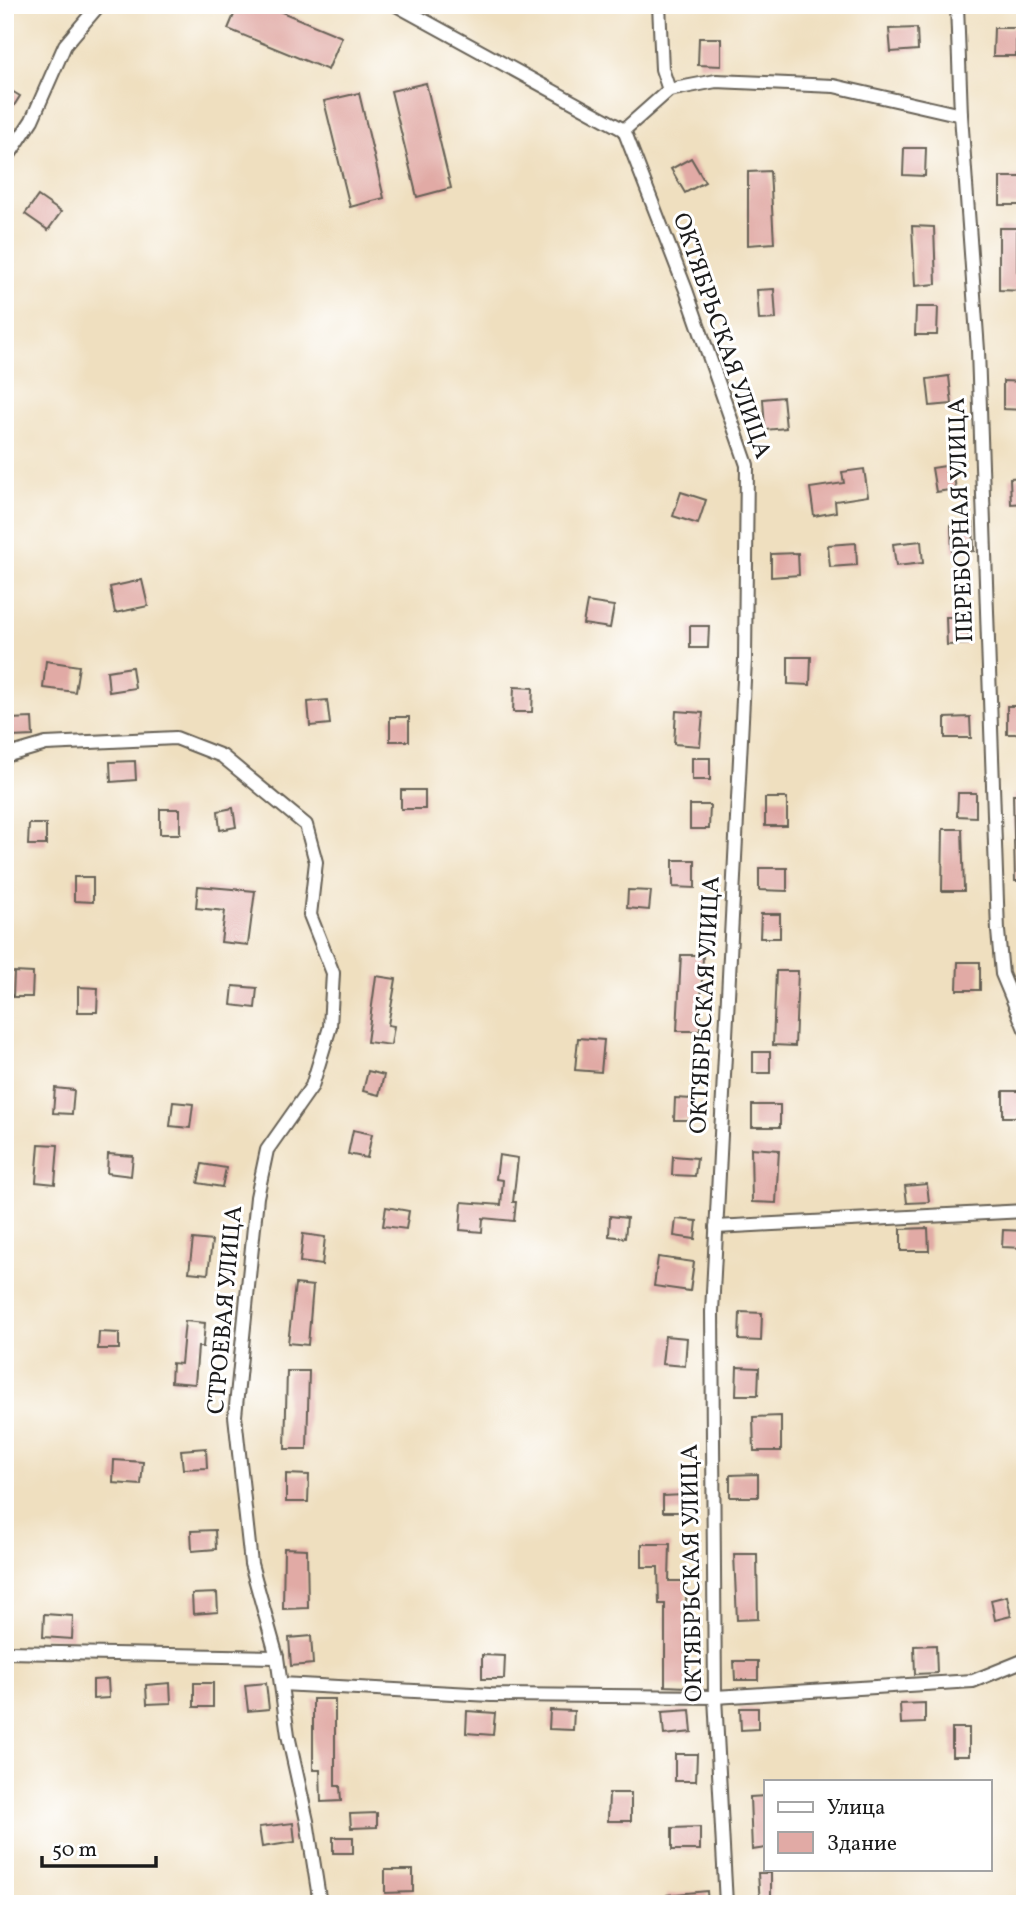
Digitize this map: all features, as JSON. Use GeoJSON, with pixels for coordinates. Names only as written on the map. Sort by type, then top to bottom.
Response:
{"type":"FeatureCollection","features":[{"type":"Feature","properties":{"kind":"street"},"geometry":{"type":"LineString","coordinates":[[5,161],[32,120],[65,45],[99,5]]}},
{"type":"Feature","properties":{"kind":"street"},"geometry":{"type":"LineString","coordinates":[[396,5],[624,130],[669,90],[716,82],[834,86],[961,116]]}},
{"type":"Feature","properties":{"kind":"street"},"geometry":{"type":"LineString","coordinates":[[659,5],[662,69],[669,90]]}},
{"type":"Feature","properties":{"kind":"street","name":"ПЕРЕБОРНАЯ УЛИЦА"},"geometry":{"type":"LineString","coordinates":[[957,5],[961,116],[978,350],[981,507],[998,931],[1002,974],[1025,1029]]}},
{"type":"Feature","properties":{"kind":"street","name":"ОКТЯБРЬСКАЯ УЛИЦА"},"geometry":{"type":"LineString","coordinates":[[624,130],[686,290],[747,465],[745,660],[712,1312],[715,1697],[726,1904]]}},
{"type":"Feature","properties":{"kind":"street","name":"СТРОЕВАЯ УЛИЦА"},"geometry":{"type":"LineString","coordinates":[[5,756],[46,744],[176,738],[222,756],[306,825],[316,862],[310,915],[333,973],[330,1027],[312,1086],[267,1150],[257,1197],[235,1416],[251,1564],[277,1657],[320,1904]]}},
{"type":"Feature","properties":{"kind":"street"},"geometry":{"type":"LineString","coordinates":[[716,1227],[1025,1211]]}},
{"type":"Feature","properties":{"kind":"street"},"geometry":{"type":"LineString","coordinates":[[5,1653],[277,1657]]}},
{"type":"Feature","properties":{"kind":"street"},"geometry":{"type":"LineString","coordinates":[[281,1684],[491,1695],[715,1697],[973,1681],[1025,1660]]}},
{"type":"Feature","properties":{"kind":"building"},"geometry":{"type":"Polygon","coordinates":[[[238,5],[265,5],[342,37],[328,70],[228,29],[238,5]]]}},
{"type":"Feature","properties":{"kind":"building"},"geometry":{"type":"Polygon","coordinates":[[[917,28],[918,50],[891,52],[889,29],[917,28]]]}},
{"type":"Feature","properties":{"kind":"building"},"geometry":{"type":"Polygon","coordinates":[[[994,28],[1016,28],[1016,56],[993,56],[994,28]]]}},
{"type":"Feature","properties":{"kind":"building"},"geometry":{"type":"Polygon","coordinates":[[[699,38],[721,38],[721,66],[698,65],[699,38]]]}},
{"type":"Feature","properties":{"kind":"building"},"geometry":{"type":"Polygon","coordinates":[[[426,83],[451,188],[417,197],[391,91],[426,83]]]}},
{"type":"Feature","properties":{"kind":"building"},"geometry":{"type":"Polygon","coordinates":[[[5,87],[20,96],[5,120],[5,87]]]}},
{"type":"Feature","properties":{"kind":"building"},"geometry":{"type":"Polygon","coordinates":[[[359,93],[384,198],[350,207],[324,101],[359,93]]]}},
{"type":"Feature","properties":{"kind":"building"},"geometry":{"type":"Polygon","coordinates":[[[904,148],[926,148],[925,176],[903,175],[904,148]]]}},
{"type":"Feature","properties":{"kind":"building"},"geometry":{"type":"Polygon","coordinates":[[[691,158],[705,182],[685,193],[671,169],[691,158]]]}},
{"type":"Feature","properties":{"kind":"building"},"geometry":{"type":"Polygon","coordinates":[[[770,171],[774,243],[748,245],[748,172],[770,171]]]}},
{"type":"Feature","properties":{"kind":"building"},"geometry":{"type":"Polygon","coordinates":[[[1000,177],[1023,177],[1022,205],[1000,205],[1000,177]]]}},
{"type":"Feature","properties":{"kind":"building"},"geometry":{"type":"Polygon","coordinates":[[[38,196],[61,212],[48,230],[25,214],[38,196]]]}},
{"type":"Feature","properties":{"kind":"building"},"geometry":{"type":"Polygon","coordinates":[[[912,226],[934,227],[936,284],[915,286],[912,226]]]}},
{"type":"Feature","properties":{"kind":"building"},"geometry":{"type":"Polygon","coordinates":[[[999,228],[1017,228],[1017,271],[1025,271],[1025,291],[999,290],[999,228]]]}},
{"type":"Feature","properties":{"kind":"building"},"geometry":{"type":"Polygon","coordinates":[[[774,289],[776,319],[759,320],[757,290],[774,289]]]}},
{"type":"Feature","properties":{"kind":"building"},"geometry":{"type":"Polygon","coordinates":[[[916,307],[938,307],[937,335],[915,335],[916,307]]]}},
{"type":"Feature","properties":{"kind":"building"},"geometry":{"type":"Polygon","coordinates":[[[949,376],[952,404],[930,406],[927,379],[949,376]]]}},
{"type":"Feature","properties":{"kind":"building"},"geometry":{"type":"Polygon","coordinates":[[[1003,381],[1025,382],[1025,410],[1003,409],[1003,381]]]}},
{"type":"Feature","properties":{"kind":"building"},"geometry":{"type":"Polygon","coordinates":[[[783,397],[786,428],[765,430],[763,399],[783,397]]]}},
{"type":"Feature","properties":{"kind":"building"},"geometry":{"type":"Polygon","coordinates":[[[952,465],[956,489],[936,492],[932,468],[952,465]]]}},
{"type":"Feature","properties":{"kind":"building"},"geometry":{"type":"Polygon","coordinates":[[[864,469],[868,496],[835,501],[836,512],[814,516],[810,488],[844,483],[842,472],[864,469]]]}},
{"type":"Feature","properties":{"kind":"building"},"geometry":{"type":"Polygon","coordinates":[[[1025,477],[1025,503],[1011,504],[1010,478],[1025,477]]]}},
{"type":"Feature","properties":{"kind":"building"},"geometry":{"type":"Polygon","coordinates":[[[681,492],[706,500],[698,524],[673,516],[681,492]]]}},
{"type":"Feature","properties":{"kind":"building"},"geometry":{"type":"Polygon","coordinates":[[[973,523],[974,551],[952,552],[951,524],[973,523]]]}},
{"type":"Feature","properties":{"kind":"building"},"geometry":{"type":"Polygon","coordinates":[[[921,541],[923,563],[896,566],[893,544],[921,541]]]}},
{"type":"Feature","properties":{"kind":"building"},"geometry":{"type":"Polygon","coordinates":[[[856,543],[857,565],[830,567],[828,545],[856,543]]]}},
{"type":"Feature","properties":{"kind":"building"},"geometry":{"type":"Polygon","coordinates":[[[798,553],[799,575],[771,577],[771,554],[798,553]]]}},
{"type":"Feature","properties":{"kind":"building"},"geometry":{"type":"Polygon","coordinates":[[[142,580],[148,606],[115,613],[110,587],[142,580]]]}},
{"type":"Feature","properties":{"kind":"building"},"geometry":{"type":"Polygon","coordinates":[[[587,602],[614,606],[610,628],[583,624],[587,602]]]}},
{"type":"Feature","properties":{"kind":"building"},"geometry":{"type":"Polygon","coordinates":[[[946,617],[968,617],[969,644],[947,645],[946,617]]]}},
{"type":"Feature","properties":{"kind":"building"},"geometry":{"type":"Polygon","coordinates":[[[690,626],[709,626],[708,648],[690,648],[690,626]]]}},
{"type":"Feature","properties":{"kind":"building"},"geometry":{"type":"Polygon","coordinates":[[[788,657],[811,657],[810,685],[788,684],[788,657]]]}},
{"type":"Feature","properties":{"kind":"building"},"geometry":{"type":"Polygon","coordinates":[[[46,661],[79,666],[75,692],[43,688],[46,661]]]}},
{"type":"Feature","properties":{"kind":"building"},"geometry":{"type":"Polygon","coordinates":[[[132,667],[135,688],[109,692],[107,671],[132,667]]]}},
{"type":"Feature","properties":{"kind":"building"},"geometry":{"type":"Polygon","coordinates":[[[514,687],[533,688],[532,712],[513,712],[514,687]]]}},
{"type":"Feature","properties":{"kind":"building"},"geometry":{"type":"Polygon","coordinates":[[[327,700],[330,724],[310,726],[308,702],[327,700]]]}},
{"type":"Feature","properties":{"kind":"building"},"geometry":{"type":"Polygon","coordinates":[[[1007,706],[1025,706],[1025,734],[1007,734],[1007,706]]]}},
{"type":"Feature","properties":{"kind":"building"},"geometry":{"type":"Polygon","coordinates":[[[676,711],[703,713],[700,746],[674,744],[676,711]]]}},
{"type":"Feature","properties":{"kind":"building"},"geometry":{"type":"Polygon","coordinates":[[[390,717],[409,717],[409,741],[390,741],[390,717]]]}},
{"type":"Feature","properties":{"kind":"building"},"geometry":{"type":"Polygon","coordinates":[[[970,717],[971,738],[945,738],[945,718],[970,717]]]}},
{"type":"Feature","properties":{"kind":"building"},"geometry":{"type":"Polygon","coordinates":[[[32,718],[33,736],[11,737],[10,719],[32,718]]]}},
{"type":"Feature","properties":{"kind":"building"},"geometry":{"type":"Polygon","coordinates":[[[692,758],[710,758],[710,780],[692,780],[692,758]]]}},
{"type":"Feature","properties":{"kind":"building"},"geometry":{"type":"Polygon","coordinates":[[[135,761],[136,780],[111,782],[110,762],[135,761]]]}},
{"type":"Feature","properties":{"kind":"building"},"geometry":{"type":"Polygon","coordinates":[[[401,790],[425,790],[425,809],[401,809],[401,790]]]}},
{"type":"Feature","properties":{"kind":"building"},"geometry":{"type":"Polygon","coordinates":[[[958,793],[976,793],[976,817],[957,816],[958,793]]]}},
{"type":"Feature","properties":{"kind":"building"},"geometry":{"type":"Polygon","coordinates":[[[1013,794],[1025,794],[1025,881],[1015,881],[1013,794]]]}},
{"type":"Feature","properties":{"kind":"building"},"geometry":{"type":"Polygon","coordinates":[[[765,798],[787,798],[787,826],[765,826],[765,798]]]}},
{"type":"Feature","properties":{"kind":"building"},"geometry":{"type":"Polygon","coordinates":[[[690,805],[710,805],[709,829],[690,829],[690,805]]]}},
{"type":"Feature","properties":{"kind":"building"},"geometry":{"type":"Polygon","coordinates":[[[233,808],[236,827],[220,830],[218,811],[233,808]]]}},
{"type":"Feature","properties":{"kind":"building"},"geometry":{"type":"Polygon","coordinates":[[[160,809],[180,809],[180,834],[160,834],[160,809]]]}},
{"type":"Feature","properties":{"kind":"building"},"geometry":{"type":"Polygon","coordinates":[[[29,824],[46,824],[46,845],[28,845],[29,824]]]}},
{"type":"Feature","properties":{"kind":"building"},"geometry":{"type":"Polygon","coordinates":[[[943,829],[962,829],[964,891],[942,891],[943,829]]]}},
{"type":"Feature","properties":{"kind":"building"},"geometry":{"type":"Polygon","coordinates":[[[673,860],[695,860],[695,888],[673,887],[673,860]]]}},
{"type":"Feature","properties":{"kind":"building"},"geometry":{"type":"Polygon","coordinates":[[[759,868],[787,868],[787,891],[759,890],[759,868]]]}},
{"type":"Feature","properties":{"kind":"building"},"geometry":{"type":"Polygon","coordinates":[[[74,877],[93,877],[93,902],[74,901],[74,877]]]}},
{"type":"Feature","properties":{"kind":"building"},"geometry":{"type":"Polygon","coordinates":[[[198,886],[255,891],[248,945],[221,942],[225,911],[196,908],[198,886]]]}},
{"type":"Feature","properties":{"kind":"building"},"geometry":{"type":"Polygon","coordinates":[[[628,890],[651,891],[649,910],[627,908],[628,890]]]}},
{"type":"Feature","properties":{"kind":"building"},"geometry":{"type":"Polygon","coordinates":[[[761,914],[780,914],[780,938],[760,938],[761,914]]]}},
{"type":"Feature","properties":{"kind":"building"},"geometry":{"type":"Polygon","coordinates":[[[681,955],[703,955],[700,1031],[677,1031],[681,955]]]}},
{"type":"Feature","properties":{"kind":"building"},"geometry":{"type":"Polygon","coordinates":[[[958,962],[980,962],[980,990],[957,990],[958,962]]]}},
{"type":"Feature","properties":{"kind":"building"},"geometry":{"type":"Polygon","coordinates":[[[776,971],[798,971],[795,1046],[773,1045],[776,971]]]}},
{"type":"Feature","properties":{"kind":"building"},"geometry":{"type":"Polygon","coordinates":[[[14,972],[33,973],[32,997],[13,997],[14,972]]]}},
{"type":"Feature","properties":{"kind":"building"},"geometry":{"type":"Polygon","coordinates":[[[376,976],[396,979],[388,1025],[394,1026],[391,1045],[367,1042],[376,976]]]}},
{"type":"Feature","properties":{"kind":"building"},"geometry":{"type":"Polygon","coordinates":[[[233,986],[257,988],[255,1008],[231,1005],[233,986]]]}},
{"type":"Feature","properties":{"kind":"building"},"geometry":{"type":"Polygon","coordinates":[[[78,987],[98,988],[97,1012],[78,1012],[78,987]]]}},
{"type":"Feature","properties":{"kind":"building"},"geometry":{"type":"Polygon","coordinates":[[[578,1038],[604,1040],[601,1072],[575,1070],[578,1038]]]}},
{"type":"Feature","properties":{"kind":"building"},"geometry":{"type":"Polygon","coordinates":[[[753,1052],[770,1052],[770,1073],[753,1073],[753,1052]]]}},
{"type":"Feature","properties":{"kind":"building"},"geometry":{"type":"Polygon","coordinates":[[[368,1071],[384,1075],[379,1095],[363,1091],[368,1071]]]}},
{"type":"Feature","properties":{"kind":"building"},"geometry":{"type":"Polygon","coordinates":[[[55,1088],[74,1090],[72,1114],[53,1113],[55,1088]]]}},
{"type":"Feature","properties":{"kind":"building"},"geometry":{"type":"Polygon","coordinates":[[[1003,1091],[1024,1091],[1023,1117],[1003,1117],[1003,1091]]]}},
{"type":"Feature","properties":{"kind":"building"},"geometry":{"type":"Polygon","coordinates":[[[675,1098],[692,1099],[692,1120],[674,1120],[675,1098]]]}},
{"type":"Feature","properties":{"kind":"building"},"geometry":{"type":"Polygon","coordinates":[[[173,1102],[193,1104],[190,1128],[170,1126],[173,1102]]]}},
{"type":"Feature","properties":{"kind":"building"},"geometry":{"type":"Polygon","coordinates":[[[752,1105],[780,1105],[780,1127],[752,1127],[752,1105]]]}},
{"type":"Feature","properties":{"kind":"building"},"geometry":{"type":"Polygon","coordinates":[[[353,1130],[372,1134],[367,1158],[348,1154],[353,1130]]]}},
{"type":"Feature","properties":{"kind":"building"},"geometry":{"type":"Polygon","coordinates":[[[39,1144],[58,1145],[55,1184],[36,1182],[39,1144]]]}},
{"type":"Feature","properties":{"kind":"building"},"geometry":{"type":"Polygon","coordinates":[[[751,1148],[779,1150],[776,1203],[752,1202],[751,1148]]]}},
{"type":"Feature","properties":{"kind":"building"},"geometry":{"type":"Polygon","coordinates":[[[108,1154],[133,1156],[131,1176],[107,1173],[108,1154]]]}},
{"type":"Feature","properties":{"kind":"building"},"geometry":{"type":"Polygon","coordinates":[[[499,1155],[518,1158],[513,1202],[516,1202],[514,1221],[483,1218],[482,1232],[460,1230],[462,1202],[501,1205],[503,1180],[496,1179],[499,1155]]]}},
{"type":"Feature","properties":{"kind":"building"},"geometry":{"type":"Polygon","coordinates":[[[673,1156],[697,1158],[695,1176],[672,1175],[673,1156]]]}},
{"type":"Feature","properties":{"kind":"building"},"geometry":{"type":"Polygon","coordinates":[[[202,1164],[226,1168],[222,1187],[198,1183],[202,1164]]]}},
{"type":"Feature","properties":{"kind":"building"},"geometry":{"type":"Polygon","coordinates":[[[927,1184],[929,1202],[907,1203],[905,1186],[927,1184]]]}},
{"type":"Feature","properties":{"kind":"building"},"geometry":{"type":"Polygon","coordinates":[[[386,1207],[409,1211],[406,1229],[383,1226],[386,1207]]]}},
{"type":"Feature","properties":{"kind":"building"},"geometry":{"type":"Polygon","coordinates":[[[610,1216],[627,1218],[625,1238],[609,1236],[610,1216]]]}},
{"type":"Feature","properties":{"kind":"building"},"geometry":{"type":"Polygon","coordinates":[[[676,1219],[697,1221],[695,1239],[674,1236],[676,1219]]]}},
{"type":"Feature","properties":{"kind":"building"},"geometry":{"type":"Polygon","coordinates":[[[928,1228],[929,1251],[901,1251],[901,1229],[928,1228]]]}},
{"type":"Feature","properties":{"kind":"building"},"geometry":{"type":"Polygon","coordinates":[[[1003,1230],[1025,1231],[1024,1248],[1002,1247],[1003,1230]]]}},
{"type":"Feature","properties":{"kind":"building"},"geometry":{"type":"Polygon","coordinates":[[[303,1234],[325,1237],[322,1265],[300,1262],[303,1234]]]}},
{"type":"Feature","properties":{"kind":"building"},"geometry":{"type":"Polygon","coordinates":[[[193,1239],[212,1241],[208,1274],[189,1272],[193,1239]]]}},
{"type":"Feature","properties":{"kind":"building"},"geometry":{"type":"Polygon","coordinates":[[[658,1257],[694,1262],[690,1291],[654,1286],[658,1257]]]}},
{"type":"Feature","properties":{"kind":"building"},"geometry":{"type":"Polygon","coordinates":[[[295,1284],[313,1286],[308,1345],[288,1343],[295,1284]]]}},
{"type":"Feature","properties":{"kind":"building"},"geometry":{"type":"Polygon","coordinates":[[[740,1312],[762,1313],[761,1341],[739,1340],[740,1312]]]}},
{"type":"Feature","properties":{"kind":"building"},"geometry":{"type":"Polygon","coordinates":[[[185,1321],[205,1323],[203,1347],[198,1347],[195,1384],[171,1382],[172,1363],[181,1364],[185,1321]]]}},
{"type":"Feature","properties":{"kind":"building"},"geometry":{"type":"Polygon","coordinates":[[[99,1332],[119,1333],[119,1349],[98,1349],[99,1332]]]}},
{"type":"Feature","properties":{"kind":"building"},"geometry":{"type":"Polygon","coordinates":[[[665,1336],[687,1338],[685,1366],[662,1364],[665,1336]]]}},
{"type":"Feature","properties":{"kind":"building"},"geometry":{"type":"Polygon","coordinates":[[[737,1367],[759,1368],[758,1395],[736,1395],[737,1367]]]}},
{"type":"Feature","properties":{"kind":"building"},"geometry":{"type":"Polygon","coordinates":[[[287,1371],[309,1371],[307,1449],[285,1449],[287,1371]]]}},
{"type":"Feature","properties":{"kind":"building"},"geometry":{"type":"Polygon","coordinates":[[[781,1416],[781,1451],[754,1451],[753,1417],[781,1416]]]}},
{"type":"Feature","properties":{"kind":"building"},"geometry":{"type":"Polygon","coordinates":[[[206,1448],[207,1468],[183,1469],[181,1450],[206,1448]]]}},
{"type":"Feature","properties":{"kind":"building"},"geometry":{"type":"Polygon","coordinates":[[[114,1460],[143,1462],[141,1485],[113,1483],[114,1460]]]}},
{"type":"Feature","properties":{"kind":"building"},"geometry":{"type":"Polygon","coordinates":[[[286,1474],[309,1475],[308,1502],[286,1502],[286,1474]]]}},
{"type":"Feature","properties":{"kind":"building"},"geometry":{"type":"Polygon","coordinates":[[[758,1474],[758,1497],[730,1497],[730,1475],[758,1474]]]}},
{"type":"Feature","properties":{"kind":"building"},"geometry":{"type":"Polygon","coordinates":[[[684,1495],[684,1512],[663,1512],[663,1496],[684,1495]]]}},
{"type":"Feature","properties":{"kind":"building"},"geometry":{"type":"Polygon","coordinates":[[[215,1530],[216,1549],[192,1551],[191,1531],[215,1530]]]}},
{"type":"Feature","properties":{"kind":"building"},"geometry":{"type":"Polygon","coordinates":[[[642,1544],[670,1544],[669,1581],[686,1581],[687,1687],[665,1686],[665,1604],[659,1604],[658,1567],[642,1567],[642,1544]]]}},
{"type":"Feature","properties":{"kind":"building"},"geometry":{"type":"Polygon","coordinates":[[[284,1548],[307,1549],[308,1608],[283,1609],[284,1548]]]}},
{"type":"Feature","properties":{"kind":"building"},"geometry":{"type":"Polygon","coordinates":[[[734,1554],[757,1554],[758,1619],[737,1620],[734,1554]]]}},
{"type":"Feature","properties":{"kind":"building"},"geometry":{"type":"Polygon","coordinates":[[[217,1593],[218,1612],[193,1614],[192,1594],[217,1593]]]}},
{"type":"Feature","properties":{"kind":"building"},"geometry":{"type":"Polygon","coordinates":[[[1007,1596],[1011,1616],[995,1620],[991,1600],[1007,1596]]]}},
{"type":"Feature","properties":{"kind":"building"},"geometry":{"type":"Polygon","coordinates":[[[44,1614],[73,1616],[72,1639],[43,1637],[44,1614]]]}},
{"type":"Feature","properties":{"kind":"building"},"geometry":{"type":"Polygon","coordinates":[[[311,1636],[313,1664],[291,1666],[289,1638],[311,1636]]]}},
{"type":"Feature","properties":{"kind":"building"},"geometry":{"type":"Polygon","coordinates":[[[936,1645],[937,1673],[915,1674],[914,1646],[936,1645]]]}},
{"type":"Feature","properties":{"kind":"building"},"geometry":{"type":"Polygon","coordinates":[[[482,1655],[505,1656],[504,1679],[482,1679],[482,1655]]]}},
{"type":"Feature","properties":{"kind":"building"},"geometry":{"type":"Polygon","coordinates":[[[734,1661],[758,1661],[758,1680],[735,1680],[734,1661]]]}},
{"type":"Feature","properties":{"kind":"building"},"geometry":{"type":"Polygon","coordinates":[[[108,1679],[109,1698],[93,1699],[93,1680],[108,1679]]]}},
{"type":"Feature","properties":{"kind":"building"},"geometry":{"type":"Polygon","coordinates":[[[170,1683],[171,1703],[147,1704],[146,1685],[170,1683]]]}},
{"type":"Feature","properties":{"kind":"building"},"geometry":{"type":"Polygon","coordinates":[[[194,1683],[213,1683],[213,1707],[194,1707],[194,1683]]]}},
{"type":"Feature","properties":{"kind":"building"},"geometry":{"type":"Polygon","coordinates":[[[266,1683],[269,1709],[248,1711],[245,1685],[266,1683]]]}},
{"type":"Feature","properties":{"kind":"building"},"geometry":{"type":"Polygon","coordinates":[[[313,1699],[335,1699],[335,1786],[340,1786],[341,1801],[321,1802],[320,1770],[313,1770],[313,1699]]]}},
{"type":"Feature","properties":{"kind":"building"},"geometry":{"type":"Polygon","coordinates":[[[925,1703],[925,1723],[901,1724],[900,1704],[925,1703]]]}},
{"type":"Feature","properties":{"kind":"building"},"geometry":{"type":"Polygon","coordinates":[[[740,1708],[758,1708],[758,1729],[741,1730],[740,1708]]]}},
{"type":"Feature","properties":{"kind":"building"},"geometry":{"type":"Polygon","coordinates":[[[550,1710],[574,1711],[573,1730],[549,1729],[550,1710]]]}},
{"type":"Feature","properties":{"kind":"building"},"geometry":{"type":"Polygon","coordinates":[[[690,1710],[692,1732],[664,1735],[662,1712],[690,1710]]]}},
{"type":"Feature","properties":{"kind":"building"},"geometry":{"type":"Polygon","coordinates":[[[467,1711],[495,1713],[493,1735],[466,1733],[467,1711]]]}},
{"type":"Feature","properties":{"kind":"building"},"geometry":{"type":"Polygon","coordinates":[[[952,1728],[969,1728],[969,1756],[952,1756],[952,1728]]]}},
{"type":"Feature","properties":{"kind":"building"},"geometry":{"type":"Polygon","coordinates":[[[675,1754],[697,1754],[696,1781],[675,1781],[675,1754]]]}},
{"type":"Feature","properties":{"kind":"building"},"geometry":{"type":"Polygon","coordinates":[[[609,1793],[631,1793],[631,1821],[608,1821],[609,1793]]]}},
{"type":"Feature","properties":{"kind":"building"},"geometry":{"type":"Polygon","coordinates":[[[764,1796],[764,1848],[752,1850],[750,1797],[764,1796]]]}},
{"type":"Feature","properties":{"kind":"building"},"geometry":{"type":"Polygon","coordinates":[[[377,1813],[377,1827],[351,1828],[350,1814],[377,1813]]]}},
{"type":"Feature","properties":{"kind":"building"},"geometry":{"type":"Polygon","coordinates":[[[293,1823],[295,1842],[262,1847],[259,1827],[293,1823]]]}},
{"type":"Feature","properties":{"kind":"building"},"geometry":{"type":"Polygon","coordinates":[[[700,1827],[700,1850],[672,1850],[672,1828],[700,1827]]]}},
{"type":"Feature","properties":{"kind":"building"},"geometry":{"type":"Polygon","coordinates":[[[333,1837],[353,1837],[353,1853],[333,1853],[333,1837]]]}},
{"type":"Feature","properties":{"kind":"building"},"geometry":{"type":"Polygon","coordinates":[[[385,1870],[413,1870],[413,1892],[385,1893],[385,1870]]]}},
{"type":"Feature","properties":{"kind":"building"},"geometry":{"type":"Polygon","coordinates":[[[758,1873],[771,1873],[771,1904],[760,1904],[758,1873]]]}},
{"type":"Feature","properties":{"kind":"building"},"geometry":{"type":"Polygon","coordinates":[[[707,1891],[708,1904],[668,1904],[667,1895],[707,1891]]]}}]}
